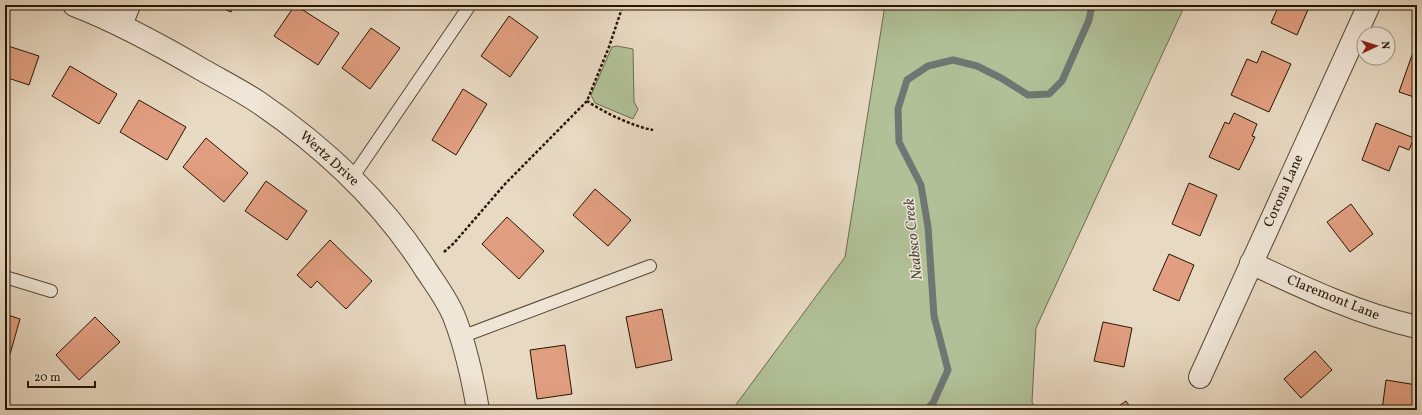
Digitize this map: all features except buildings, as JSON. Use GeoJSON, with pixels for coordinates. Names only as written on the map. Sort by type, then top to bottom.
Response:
{"type":"FeatureCollection","features":[{"type":"Feature","properties":{"kind":"street","name":"Wertz Drive"},"geometry":{"type":"LineString","coordinates":[[74,5],[121,25],[185,59],[257,101],[293,126],[352,178],[388,217],[415,252],[451,311],[461,337],[474,386],[478,410]]}},
{"type":"Feature","properties":{"kind":"street"},"geometry":{"type":"LineString","coordinates":[[121,25],[129,5]]}},
{"type":"Feature","properties":{"kind":"street","name":"Corona Lane"},"geometry":{"type":"LineString","coordinates":[[1200,377],[1369,5]]}},
{"type":"Feature","properties":{"kind":"street","name":"Claremont Lane"},"geometry":{"type":"LineString","coordinates":[[1251,263],[1302,287],[1376,316],[1389,321],[1417,327]]}},
{"type":"Feature","properties":{"kind":"lane"},"geometry":{"type":"LineString","coordinates":[[352,178],[470,5]]}},
{"type":"Feature","properties":{"kind":"lane"},"geometry":{"type":"LineString","coordinates":[[461,337],[650,266]]}},
{"type":"Feature","properties":{"kind":"lane"},"geometry":{"type":"LineString","coordinates":[[5,277],[51,291]]}},
{"type":"Feature","properties":{"kind":"path"},"geometry":{"type":"LineString","coordinates":[[444,252],[454,243],[505,184],[587,101],[609,48],[623,5]]}},
{"type":"Feature","properties":{"kind":"path"},"geometry":{"type":"LineString","coordinates":[[587,101],[596,107],[642,128],[654,130]]}},
{"type":"Feature","properties":{"kind":"green space"},"geometry":{"type":"Polygon","coordinates":[[[885,5],[1185,5],[1036,328],[1032,402],[1036,410],[732,410],[845,257],[885,5]]]}},
{"type":"Feature","properties":{"kind":"green space"},"geometry":{"type":"Polygon","coordinates":[[[617,46],[633,49],[634,102],[638,109],[633,119],[595,103],[591,95],[612,47],[617,46]]]}},
{"type":"Feature","properties":{"kind":"waterway","name":"Neabsco Creek"},"geometry":{"type":"LineString","coordinates":[[926,410],[933,403],[948,370],[934,316],[928,227],[921,185],[899,142],[898,109],[907,80],[928,66],[953,60],[977,66],[1001,78],[1028,95],[1049,94],[1062,81],[1089,20],[1092,5]]}}]}
